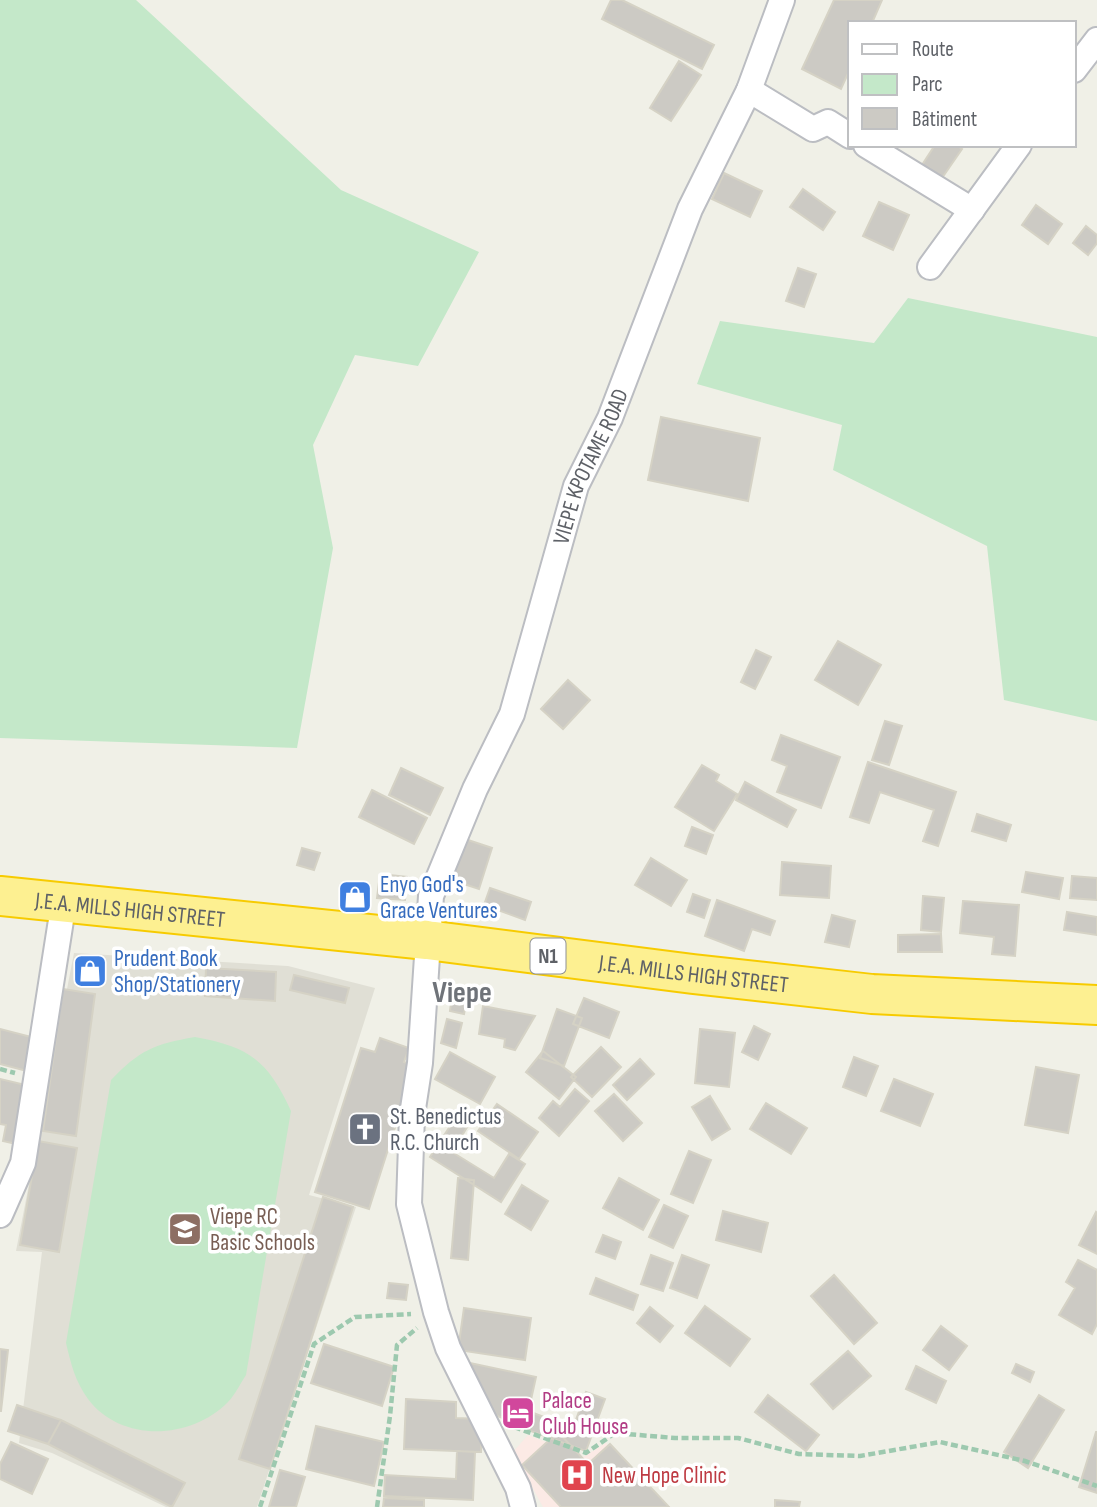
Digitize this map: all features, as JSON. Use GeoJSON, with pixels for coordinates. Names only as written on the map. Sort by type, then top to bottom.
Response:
{"type":"FeatureCollection","features":[{"type":"Feature","properties":{"kind":"highway","name":"J.E.A. MILLS HIGH STREET"},"geometry":{"type":"LineString","coordinates":[[0,896],[427,940],[680,973],[872,994],[1097,1006]]}},
{"type":"Feature","properties":{"kind":"street","name":"VIEPE KPOTAME ROAD"},"geometry":{"type":"LineString","coordinates":[[523,1507],[518,1488],[448,1348],[436,1312],[409,1204],[412,1115],[420,1063],[431,896],[475,789],[512,715],[576,486],[610,418],[690,209],[749,90],[782,0]]}},
{"type":"Feature","properties":{"kind":"street"},"geometry":{"type":"LineString","coordinates":[[1076,68],[1097,40]]}},
{"type":"Feature","properties":{"kind":"street"},"geometry":{"type":"LineString","coordinates":[[749,90],[813,129],[828,122],[848,135]]}},
{"type":"Feature","properties":{"kind":"street"},"geometry":{"type":"LineString","coordinates":[[869,147],[972,209]]}},
{"type":"Feature","properties":{"kind":"street"},"geometry":{"type":"LineString","coordinates":[[930,267],[1018,147]]}},
{"type":"Feature","properties":{"kind":"street"},"geometry":{"type":"LineString","coordinates":[[0,1215],[23,1163],[64,901]]}},
{"type":"Feature","properties":{"kind":"path"},"geometry":{"type":"LineString","coordinates":[[260,1507],[314,1345],[355,1317],[436,1312]]}},
{"type":"Feature","properties":{"kind":"path"},"geometry":{"type":"LineString","coordinates":[[377,1507],[397,1345],[436,1312]]}},
{"type":"Feature","properties":{"kind":"path"},"geometry":{"type":"LineString","coordinates":[[483,1420],[494,1419],[586,1453],[615,1433],[675,1438],[738,1438],[799,1454],[860,1456],[940,1442],[1025,1461],[1097,1486]]}},
{"type":"Feature","properties":{"kind":"shaded area","name":"Viepe RC Basic Schools"},"geometry":{"type":"Polygon","coordinates":[[[74,953],[288,966],[375,988],[309,1195],[356,1207],[257,1507],[166,1507],[52,1453],[19,1443],[42,1252],[16,1251],[74,953]]]}},
{"type":"Feature","properties":{"kind":"shaded area","name":"New Hope Clinic"},"geometry":{"type":"Polygon","coordinates":[[[528,1435],[583,1457],[606,1443],[642,1496],[657,1493],[665,1507],[543,1507],[513,1452],[528,1435]]]}},
{"type":"Feature","properties":{"kind":"green space"},"geometry":{"type":"Polygon","coordinates":[[[0,0],[136,0],[341,190],[479,252],[418,366],[355,355],[313,445],[333,548],[297,748],[0,738],[0,0]]]}},
{"type":"Feature","properties":{"kind":"green space"},"geometry":{"type":"Polygon","coordinates":[[[908,298],[1097,337],[1097,721],[1004,700],[987,546],[833,470],[842,425],[697,384],[720,321],[874,343],[908,298]]]}},
{"type":"Feature","properties":{"kind":"green space"},"geometry":{"type":"Polygon","coordinates":[[[195,1037],[230,1046],[255,1059],[274,1080],[291,1111],[246,1375],[228,1402],[213,1415],[195,1424],[156,1431],[137,1429],[102,1413],[88,1399],[77,1379],[66,1343],[111,1080],[148,1050],[169,1042],[195,1037]]]}},
{"type":"Feature","properties":{"kind":"building"},"geometry":{"type":"Polygon","coordinates":[[[611,0],[622,0],[714,45],[702,69],[602,19],[611,0]]]}},
{"type":"Feature","properties":{"kind":"building"},"geometry":{"type":"Polygon","coordinates":[[[834,0],[882,0],[873,21],[848,21],[848,73],[841,89],[802,69],[834,0]]]}},
{"type":"Feature","properties":{"kind":"building"},"geometry":{"type":"Polygon","coordinates":[[[679,61],[701,75],[671,121],[650,108],[679,61]]]}},
{"type":"Feature","properties":{"kind":"building"},"geometry":{"type":"Polygon","coordinates":[[[934,147],[962,149],[940,181],[920,168],[934,147]]]}},
{"type":"Feature","properties":{"kind":"building"},"geometry":{"type":"Polygon","coordinates":[[[724,173],[762,191],[750,217],[712,199],[724,173]]]}},
{"type":"Feature","properties":{"kind":"building"},"geometry":{"type":"Polygon","coordinates":[[[803,189],[835,212],[823,230],[790,207],[803,189]]]}},
{"type":"Feature","properties":{"kind":"building"},"geometry":{"type":"Polygon","coordinates":[[[879,202],[909,215],[893,250],[863,236],[879,202]]]}},
{"type":"Feature","properties":{"kind":"building"},"geometry":{"type":"Polygon","coordinates":[[[1036,205],[1062,224],[1048,244],[1022,225],[1036,205]]]}},
{"type":"Feature","properties":{"kind":"building"},"geometry":{"type":"Polygon","coordinates":[[[1086,226],[1097,235],[1097,243],[1088,255],[1073,243],[1086,226]]]}},
{"type":"Feature","properties":{"kind":"building"},"geometry":{"type":"Polygon","coordinates":[[[798,268],[816,274],[804,307],[786,301],[798,268]]]}},
{"type":"Feature","properties":{"kind":"building"},"geometry":{"type":"Polygon","coordinates":[[[661,417],[760,438],[748,501],[648,480],[661,417]]]}},
{"type":"Feature","properties":{"kind":"building"},"geometry":{"type":"Polygon","coordinates":[[[838,641],[881,665],[858,705],[815,680],[838,641]]]}},
{"type":"Feature","properties":{"kind":"building"},"geometry":{"type":"Polygon","coordinates":[[[756,650],[771,657],[755,689],[741,682],[756,650]]]}},
{"type":"Feature","properties":{"kind":"building"},"geometry":{"type":"Polygon","coordinates":[[[568,680],[590,700],[563,729],[541,709],[568,680]]]}},
{"type":"Feature","properties":{"kind":"building"},"geometry":{"type":"Polygon","coordinates":[[[885,721],[902,726],[889,765],[872,760],[885,721]]]}},
{"type":"Feature","properties":{"kind":"building"},"geometry":{"type":"Polygon","coordinates":[[[781,735],[840,757],[821,808],[777,792],[787,766],[772,760],[781,735]]]}},
{"type":"Feature","properties":{"kind":"building"},"geometry":{"type":"Polygon","coordinates":[[[868,762],[956,792],[938,846],[923,841],[934,810],[880,792],[869,823],[850,817],[868,762]]]}},
{"type":"Feature","properties":{"kind":"building"},"geometry":{"type":"Polygon","coordinates":[[[702,765],[719,775],[716,781],[737,794],[714,831],[675,807],[702,765]]]}},
{"type":"Feature","properties":{"kind":"building"},"geometry":{"type":"Polygon","coordinates":[[[401,768],[443,788],[430,815],[389,795],[401,768]]]}},
{"type":"Feature","properties":{"kind":"building"},"geometry":{"type":"Polygon","coordinates":[[[745,782],[796,810],[787,827],[736,800],[745,782]]]}},
{"type":"Feature","properties":{"kind":"building"},"geometry":{"type":"Polygon","coordinates":[[[372,790],[427,818],[414,844],[359,817],[372,790]]]}},
{"type":"Feature","properties":{"kind":"building"},"geometry":{"type":"Polygon","coordinates":[[[977,814],[1011,825],[1006,841],[972,831],[977,814]]]}},
{"type":"Feature","properties":{"kind":"building"},"geometry":{"type":"Polygon","coordinates":[[[692,827],[713,835],[706,854],[685,846],[692,827]]]}},
{"type":"Feature","properties":{"kind":"building"},"geometry":{"type":"Polygon","coordinates":[[[465,839],[492,848],[479,889],[452,880],[465,839]]]}},
{"type":"Feature","properties":{"kind":"building"},"geometry":{"type":"Polygon","coordinates":[[[302,848],[320,853],[314,870],[297,865],[302,848]]]}},
{"type":"Feature","properties":{"kind":"building"},"geometry":{"type":"Polygon","coordinates":[[[651,858],[687,880],[671,906],[635,885],[651,858]]]}},
{"type":"Feature","properties":{"kind":"building"},"geometry":{"type":"Polygon","coordinates":[[[782,862],[831,866],[829,898],[780,895],[782,862]]]}},
{"type":"Feature","properties":{"kind":"building"},"geometry":{"type":"Polygon","coordinates":[[[1026,872],[1063,878],[1059,899],[1022,892],[1026,872]]]}},
{"type":"Feature","properties":{"kind":"building"},"geometry":{"type":"Polygon","coordinates":[[[380,874],[407,877],[405,900],[377,898],[380,874]]]}},
{"type":"Feature","properties":{"kind":"building"},"geometry":{"type":"Polygon","coordinates":[[[1072,876],[1097,878],[1097,900],[1070,898],[1072,876]]]}},
{"type":"Feature","properties":{"kind":"building"},"geometry":{"type":"Polygon","coordinates":[[[490,888],[531,902],[525,920],[484,905],[490,888]]]}},
{"type":"Feature","properties":{"kind":"building"},"geometry":{"type":"Polygon","coordinates":[[[693,894],[710,900],[704,918],[687,912],[693,894]]]}},
{"type":"Feature","properties":{"kind":"building"},"geometry":{"type":"Polygon","coordinates":[[[923,896],[944,898],[941,932],[921,930],[923,896]]]}},
{"type":"Feature","properties":{"kind":"building"},"geometry":{"type":"Polygon","coordinates":[[[717,900],[775,921],[770,935],[752,929],[744,951],[705,936],[717,900]]]}},
{"type":"Feature","properties":{"kind":"building"},"geometry":{"type":"Polygon","coordinates":[[[963,901],[1019,905],[1015,956],[992,954],[994,937],[960,933],[963,901]]]}},
{"type":"Feature","properties":{"kind":"building"},"geometry":{"type":"Polygon","coordinates":[[[1067,912],[1097,917],[1097,935],[1064,930],[1067,912]]]}},
{"type":"Feature","properties":{"kind":"building"},"geometry":{"type":"Polygon","coordinates":[[[832,915],[855,921],[849,947],[825,942],[832,915]]]}},
{"type":"Feature","properties":{"kind":"building"},"geometry":{"type":"Polygon","coordinates":[[[941,934],[942,952],[898,952],[898,935],[941,934]]]}},
{"type":"Feature","properties":{"kind":"building"},"geometry":{"type":"Polygon","coordinates":[[[206,968],[276,972],[275,1001],[205,996],[206,968]]]}},
{"type":"Feature","properties":{"kind":"building"},"geometry":{"type":"Polygon","coordinates":[[[294,975],[349,988],[345,1003],[290,990],[294,975]]]}},
{"type":"Feature","properties":{"kind":"building"},"geometry":{"type":"Polygon","coordinates":[[[63,989],[95,994],[76,1136],[43,1131],[63,989]]]}},
{"type":"Feature","properties":{"kind":"building"},"geometry":{"type":"Polygon","coordinates":[[[452,995],[467,998],[464,1014],[450,1011],[452,995]]]}},
{"type":"Feature","properties":{"kind":"building"},"geometry":{"type":"Polygon","coordinates":[[[584,998],[619,1012],[609,1038],[573,1024],[584,998]]]}},
{"type":"Feature","properties":{"kind":"building"},"geometry":{"type":"Polygon","coordinates":[[[483,1006],[535,1016],[515,1050],[504,1047],[505,1039],[479,1034],[483,1006]]]}},
{"type":"Feature","properties":{"kind":"building"},"geometry":{"type":"Polygon","coordinates":[[[557,1009],[582,1018],[564,1066],[540,1058],[557,1009]]]}},
{"type":"Feature","properties":{"kind":"building"},"geometry":{"type":"Polygon","coordinates":[[[447,1019],[462,1023],[456,1048],[441,1043],[447,1019]]]}},
{"type":"Feature","properties":{"kind":"building"},"geometry":{"type":"Polygon","coordinates":[[[754,1026],[770,1034],[758,1060],[742,1052],[754,1026]]]}},
{"type":"Feature","properties":{"kind":"building"},"geometry":{"type":"Polygon","coordinates":[[[0,1029],[35,1038],[27,1071],[0,1064],[0,1029]]]}},
{"type":"Feature","properties":{"kind":"building"},"geometry":{"type":"Polygon","coordinates":[[[700,1029],[735,1033],[729,1087],[695,1083],[700,1029]]]}},
{"type":"Feature","properties":{"kind":"building","name":"St. Benedictus R.C. Church"},"geometry":{"type":"Polygon","coordinates":[[[380,1038],[409,1048],[404,1062],[415,1065],[369,1209],[315,1192],[361,1048],[375,1052],[380,1038]]]}},
{"type":"Feature","properties":{"kind":"building"},"geometry":{"type":"Polygon","coordinates":[[[601,1047],[621,1067],[592,1097],[571,1077],[601,1047]]]}},
{"type":"Feature","properties":{"kind":"building"},"geometry":{"type":"Polygon","coordinates":[[[543,1051],[576,1077],[559,1099],[526,1072],[543,1051]]]}},
{"type":"Feature","properties":{"kind":"building"},"geometry":{"type":"Polygon","coordinates":[[[450,1052],[495,1077],[480,1104],[435,1079],[450,1052]]]}},
{"type":"Feature","properties":{"kind":"building"},"geometry":{"type":"Polygon","coordinates":[[[854,1057],[878,1066],[866,1096],[843,1087],[854,1057]]]}},
{"type":"Feature","properties":{"kind":"building"},"geometry":{"type":"Polygon","coordinates":[[[640,1059],[654,1074],[627,1100],[613,1085],[640,1059]]]}},
{"type":"Feature","properties":{"kind":"building"},"geometry":{"type":"Polygon","coordinates":[[[1036,1067],[1079,1075],[1068,1133],[1025,1125],[1036,1067]]]}},
{"type":"Feature","properties":{"kind":"building"},"geometry":{"type":"Polygon","coordinates":[[[0,1079],[38,1088],[25,1146],[3,1141],[6,1125],[0,1124],[0,1079]]]}},
{"type":"Feature","properties":{"kind":"building"},"geometry":{"type":"Polygon","coordinates":[[[894,1079],[933,1094],[920,1126],[881,1111],[894,1079]]]}},
{"type":"Feature","properties":{"kind":"building"},"geometry":{"type":"Polygon","coordinates":[[[575,1089],[589,1101],[559,1136],[539,1118],[553,1101],[560,1107],[575,1089]]]}},
{"type":"Feature","properties":{"kind":"building"},"geometry":{"type":"Polygon","coordinates":[[[614,1094],[642,1123],[623,1141],[595,1111],[614,1094]]]}},
{"type":"Feature","properties":{"kind":"building"},"geometry":{"type":"Polygon","coordinates":[[[710,1096],[730,1129],[712,1140],[692,1107],[710,1096]]]}},
{"type":"Feature","properties":{"kind":"building"},"geometry":{"type":"Polygon","coordinates":[[[766,1103],[807,1128],[791,1154],[750,1129],[766,1103]]]}},
{"type":"Feature","properties":{"kind":"building"},"geometry":{"type":"Polygon","coordinates":[[[497,1104],[538,1132],[519,1159],[478,1131],[497,1104]]]}},
{"type":"Feature","properties":{"kind":"building"},"geometry":{"type":"Polygon","coordinates":[[[460,1111],[472,1119],[452,1152],[494,1178],[509,1154],[525,1164],[501,1202],[430,1157],[460,1111]]]}},
{"type":"Feature","properties":{"kind":"building"},"geometry":{"type":"Polygon","coordinates":[[[38,1141],[77,1148],[59,1252],[20,1245],[38,1141]]]}},
{"type":"Feature","properties":{"kind":"building"},"geometry":{"type":"Polygon","coordinates":[[[689,1151],[711,1160],[693,1203],[671,1194],[689,1151]]]}},
{"type":"Feature","properties":{"kind":"building"},"geometry":{"type":"Polygon","coordinates":[[[458,1178],[474,1180],[468,1260],[451,1258],[458,1178]]]}},
{"type":"Feature","properties":{"kind":"building"},"geometry":{"type":"Polygon","coordinates":[[[619,1178],[659,1200],[643,1230],[603,1208],[619,1178]]]}},
{"type":"Feature","properties":{"kind":"building"},"geometry":{"type":"Polygon","coordinates":[[[522,1185],[548,1201],[531,1230],[505,1214],[522,1185]]]}},
{"type":"Feature","properties":{"kind":"building"},"geometry":{"type":"Polygon","coordinates":[[[323,1197],[353,1207],[270,1469],[239,1459],[323,1197]]]}},
{"type":"Feature","properties":{"kind":"building"},"geometry":{"type":"Polygon","coordinates":[[[664,1205],[688,1216],[673,1248],[649,1237],[664,1205]]]}},
{"type":"Feature","properties":{"kind":"building"},"geometry":{"type":"Polygon","coordinates":[[[723,1211],[768,1223],[761,1252],[716,1240],[723,1211]]]}},
{"type":"Feature","properties":{"kind":"building"},"geometry":{"type":"Polygon","coordinates":[[[1097,1213],[1097,1254],[1079,1245],[1097,1213]]]}},
{"type":"Feature","properties":{"kind":"building"},"geometry":{"type":"Polygon","coordinates":[[[603,1235],[621,1242],[615,1259],[596,1252],[603,1235]]]}},
{"type":"Feature","properties":{"kind":"building"},"geometry":{"type":"Polygon","coordinates":[[[651,1255],[673,1263],[663,1291],[641,1284],[651,1255]]]}},
{"type":"Feature","properties":{"kind":"building"},"geometry":{"type":"Polygon","coordinates":[[[682,1255],[709,1265],[697,1298],[670,1288],[682,1255]]]}},
{"type":"Feature","properties":{"kind":"building"},"geometry":{"type":"Polygon","coordinates":[[[1078,1260],[1097,1270],[1097,1324],[1092,1334],[1059,1315],[1075,1288],[1066,1282],[1078,1260]]]}},
{"type":"Feature","properties":{"kind":"building"},"geometry":{"type":"Polygon","coordinates":[[[834,1275],[877,1323],[854,1344],[811,1296],[834,1275]]]}},
{"type":"Feature","properties":{"kind":"building"},"geometry":{"type":"Polygon","coordinates":[[[596,1278],[638,1295],[633,1310],[590,1294],[596,1278]]]}},
{"type":"Feature","properties":{"kind":"building"},"geometry":{"type":"Polygon","coordinates":[[[389,1283],[408,1285],[406,1300],[387,1298],[389,1283]]]}},
{"type":"Feature","properties":{"kind":"building"},"geometry":{"type":"Polygon","coordinates":[[[705,1306],[750,1339],[730,1366],[685,1333],[705,1306]]]}},
{"type":"Feature","properties":{"kind":"building"},"geometry":{"type":"Polygon","coordinates":[[[650,1307],[673,1326],[660,1342],[637,1323],[650,1307]]]}},
{"type":"Feature","properties":{"kind":"building"},"geometry":{"type":"Polygon","coordinates":[[[464,1308],[531,1318],[525,1360],[458,1350],[464,1308]]]}},
{"type":"Feature","properties":{"kind":"building"},"geometry":{"type":"Polygon","coordinates":[[[941,1326],[967,1346],[949,1370],[923,1350],[941,1326]]]}},
{"type":"Feature","properties":{"kind":"building"},"geometry":{"type":"Polygon","coordinates":[[[324,1344],[394,1367],[382,1406],[311,1383],[324,1344]]]}},
{"type":"Feature","properties":{"kind":"building"},"geometry":{"type":"Polygon","coordinates":[[[0,1349],[8,1350],[1,1411],[0,1411],[0,1349]]]}},
{"type":"Feature","properties":{"kind":"building"},"geometry":{"type":"Polygon","coordinates":[[[848,1351],[871,1376],[833,1409],[811,1384],[848,1351]]]}},
{"type":"Feature","properties":{"kind":"building"},"geometry":{"type":"Polygon","coordinates":[[[470,1363],[536,1377],[525,1427],[485,1411],[467,1376],[470,1363]]]}},
{"type":"Feature","properties":{"kind":"building"},"geometry":{"type":"Polygon","coordinates":[[[1016,1364],[1034,1372],[1030,1382],[1012,1373],[1016,1364]]]}},
{"type":"Feature","properties":{"kind":"building"},"geometry":{"type":"Polygon","coordinates":[[[916,1366],[946,1381],[936,1403],[906,1389],[916,1366]]]}},
{"type":"Feature","properties":{"kind":"building"},"geometry":{"type":"Polygon","coordinates":[[[586,1392],[605,1399],[586,1451],[525,1429],[531,1412],[573,1428],[586,1392]]]}},
{"type":"Feature","properties":{"kind":"building"},"geometry":{"type":"Polygon","coordinates":[[[768,1395],[819,1435],[806,1451],[755,1412],[768,1395]]]}},
{"type":"Feature","properties":{"kind":"building"},"geometry":{"type":"Polygon","coordinates":[[[1039,1395],[1064,1410],[1028,1468],[1004,1452],[1039,1395]]]}},
{"type":"Feature","properties":{"kind":"building"},"geometry":{"type":"Polygon","coordinates":[[[406,1399],[456,1402],[456,1418],[482,1419],[481,1452],[404,1449],[406,1399]]]}},
{"type":"Feature","properties":{"kind":"building"},"geometry":{"type":"Polygon","coordinates":[[[17,1405],[61,1420],[48,1444],[8,1431],[17,1405]]]}},
{"type":"Feature","properties":{"kind":"building"},"geometry":{"type":"Polygon","coordinates":[[[61,1420],[185,1483],[172,1507],[48,1444],[61,1420]]]}},
{"type":"Feature","properties":{"kind":"building"},"geometry":{"type":"Polygon","coordinates":[[[316,1426],[384,1442],[374,1486],[306,1469],[316,1426]]]}},
{"type":"Feature","properties":{"kind":"building","name":"New Hope Clinic"},"geometry":{"type":"Polygon","coordinates":[[[558,1432],[588,1464],[610,1444],[669,1507],[561,1507],[522,1465],[558,1432]]]}},
{"type":"Feature","properties":{"kind":"building"},"geometry":{"type":"Polygon","coordinates":[[[1097,1432],[1097,1493],[1079,1487],[1097,1432]]]}},
{"type":"Feature","properties":{"kind":"building"},"geometry":{"type":"Polygon","coordinates":[[[11,1442],[48,1459],[32,1494],[0,1479],[0,1464],[11,1442]]]}},
{"type":"Feature","properties":{"kind":"building"},"geometry":{"type":"Polygon","coordinates":[[[457,1451],[475,1452],[473,1500],[384,1496],[385,1475],[456,1479],[457,1451]]]}},
{"type":"Feature","properties":{"kind":"building"},"geometry":{"type":"Polygon","coordinates":[[[280,1470],[305,1477],[296,1507],[269,1507],[280,1470]]]}},
{"type":"Feature","properties":{"kind":"building"},"geometry":{"type":"Polygon","coordinates":[[[384,1498],[424,1500],[424,1507],[383,1507],[384,1498]]]}},
{"type":"Feature","properties":{"kind":"building"},"geometry":{"type":"Polygon","coordinates":[[[775,1500],[800,1502],[799,1507],[775,1507],[775,1500]]]}},
{"type":"Feature","properties":{"kind":"place","name":"Enyo God's Grace Ventures"},"geometry":{"type":"Point","coordinates":[355,897]}},
{"type":"Feature","properties":{"kind":"place","name":"Prudent Book Shop/Stationery"},"geometry":{"type":"Point","coordinates":[90,971]}},
{"type":"Feature","properties":{"kind":"place","name":"St. Benedictus R.C. Church"},"geometry":{"type":"Point","coordinates":[365,1129]}},
{"type":"Feature","properties":{"kind":"place","name":"Viepe RC Basic Schools"},"geometry":{"type":"Point","coordinates":[185,1229]}},
{"type":"Feature","properties":{"kind":"place","name":"Palace Club House"},"geometry":{"type":"Point","coordinates":[518,1413]}},
{"type":"Feature","properties":{"kind":"place","name":"New Hope Clinic"},"geometry":{"type":"Point","coordinates":[577,1475]}},
{"type":"Feature","properties":{"kind":"district","name":"Viepe"},"geometry":{"type":"Point","coordinates":[462,992]}}]}
